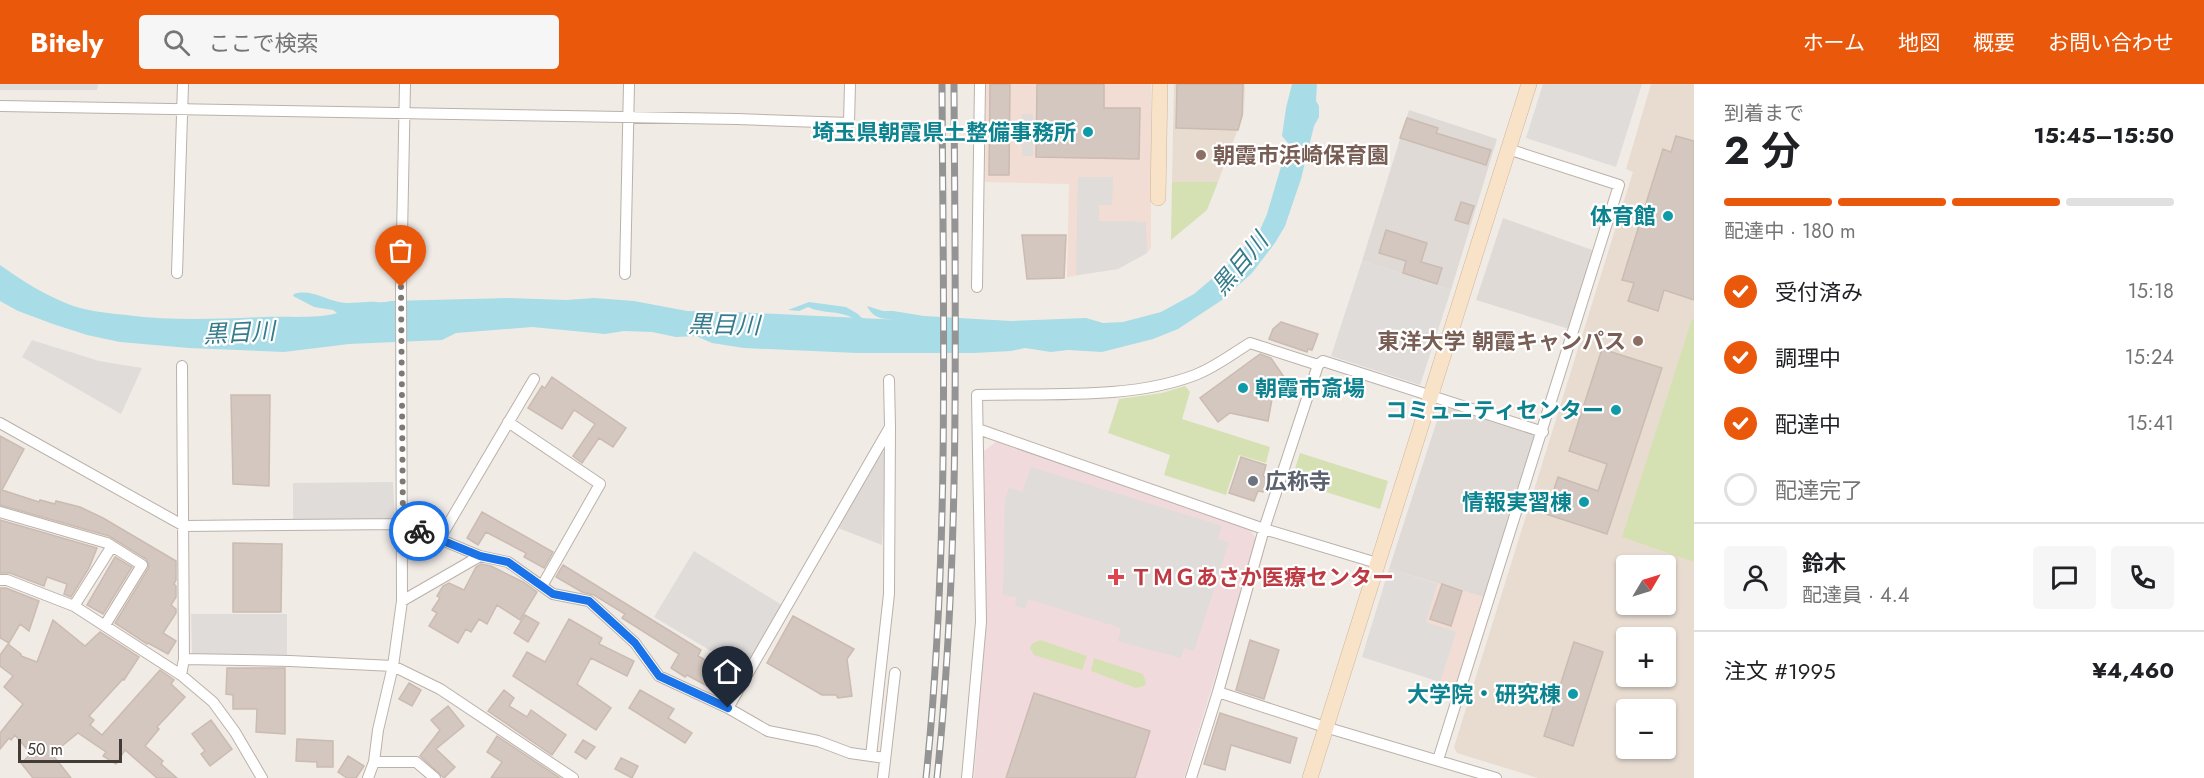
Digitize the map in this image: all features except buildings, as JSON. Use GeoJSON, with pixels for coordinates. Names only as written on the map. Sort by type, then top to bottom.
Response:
{"type":"FeatureCollection","features":[{"type":"Feature","properties":{"kind":"street"},"geometry":{"type":"LineString","coordinates":[[177,273],[183,84]]}},
{"type":"Feature","properties":{"kind":"street"},"geometry":{"type":"LineString","coordinates":[[368,778],[374,762],[378,730],[393,666],[402,601],[401,287],[405,84]]}},
{"type":"Feature","properties":{"kind":"street"},"geometry":{"type":"LineString","coordinates":[[625,274],[629,84]]}},
{"type":"Feature","properties":{"kind":"street"},"geometry":{"type":"LineString","coordinates":[[0,106],[849,123],[850,84]]}},
{"type":"Feature","properties":{"kind":"street"},"geometry":{"type":"LineString","coordinates":[[977,286],[980,84]]}},
{"type":"Feature","properties":{"kind":"street"},"geometry":{"type":"LineString","coordinates":[[1158,198],[1160,84]]}},
{"type":"Feature","properties":{"kind":"street"},"geometry":{"type":"LineString","coordinates":[[1310,778],[1528,84]]}},
{"type":"Feature","properties":{"kind":"street"},"geometry":{"type":"LineString","coordinates":[[1438,760],[1619,185],[1508,149]]}},
{"type":"Feature","properties":{"kind":"street"},"geometry":{"type":"LineString","coordinates":[[967,778],[981,622],[977,394],[1113,392],[1162,386],[1197,375],[1250,343],[1318,365]]}},
{"type":"Feature","properties":{"kind":"street"},"geometry":{"type":"LineString","coordinates":[[1191,778],[1264,529],[1318,365],[1323,361],[1543,432]]}},
{"type":"Feature","properties":{"kind":"street"},"geometry":{"type":"LineString","coordinates":[[181,675],[184,659],[182,366]]}},
{"type":"Feature","properties":{"kind":"street"},"geometry":{"type":"LineString","coordinates":[[440,540],[534,379]]}},
{"type":"Feature","properties":{"kind":"street"},"geometry":{"type":"LineString","coordinates":[[871,756],[889,594],[889,380]]}},
{"type":"Feature","properties":{"kind":"street"},"geometry":{"type":"LineString","coordinates":[[508,422],[600,484],[542,586]]}},
{"type":"Feature","properties":{"kind":"street"},"geometry":{"type":"LineString","coordinates":[[0,423],[184,526],[403,524],[480,556],[508,562],[553,594],[589,601],[635,643],[659,676],[728,708],[768,731],[818,741],[850,753],[885,758]]}},
{"type":"Feature","properties":{"kind":"street"},"geometry":{"type":"LineString","coordinates":[[728,708],[890,427]]}},
{"type":"Feature","properties":{"kind":"street"},"geometry":{"type":"LineString","coordinates":[[978,429],[1264,529],[1377,563]]}},
{"type":"Feature","properties":{"kind":"street"},"geometry":{"type":"LineString","coordinates":[[0,512],[112,546],[142,565],[105,625]]}},
{"type":"Feature","properties":{"kind":"street"},"geometry":{"type":"LineString","coordinates":[[74,606],[112,546]]}},
{"type":"Feature","properties":{"kind":"street"},"geometry":{"type":"LineString","coordinates":[[402,601],[480,556]]}},
{"type":"Feature","properties":{"kind":"street"},"geometry":{"type":"LineString","coordinates":[[0,580],[7,580],[74,606],[181,675],[213,702],[235,732],[262,778]]}},
{"type":"Feature","properties":{"kind":"street"},"geometry":{"type":"LineString","coordinates":[[184,659],[393,666],[440,689],[573,778]]}},
{"type":"Feature","properties":{"kind":"street"},"geometry":{"type":"LineString","coordinates":[[883,778],[895,673]]}},
{"type":"Feature","properties":{"kind":"street"},"geometry":{"type":"LineString","coordinates":[[1218,692],[1325,728],[1496,778]]}},
{"type":"Feature","properties":{"kind":"street"},"geometry":{"type":"LineString","coordinates":[[374,762],[416,762],[435,778]]}},
{"type":"Feature","properties":{"kind":"shaded area"},"geometry":{"type":"Polygon","coordinates":[[[0,84],[98,84],[97,90],[0,90],[0,84]]]}},
{"type":"Feature","properties":{"kind":"shaded area"},"geometry":{"type":"Polygon","coordinates":[[[986,84],[1151,84],[1151,248],[1147,253],[1118,269],[1067,277],[1069,184],[985,182],[986,84]]]}},
{"type":"Feature","properties":{"kind":"shaded area","name":"朝霞市浜崎保育園"},"geometry":{"type":"Polygon","coordinates":[[[1174,84],[1245,84],[1244,113],[1218,182],[1172,182],[1174,84]]]}},
{"type":"Feature","properties":{"kind":"shaded area"},"geometry":{"type":"Polygon","coordinates":[[[1543,84],[1642,84],[1616,167],[1526,138],[1543,84]]]}},
{"type":"Feature","properties":{"kind":"shaded area","name":"東洋大学 朝霞キャンパス"},"geometry":{"type":"Polygon","coordinates":[[[1651,84],[1694,84],[1694,778],[1538,778],[1457,753],[1454,747],[1633,172],[1626,169],[1651,84]]]}},
{"type":"Feature","properties":{"kind":"shaded area"},"geometry":{"type":"Polygon","coordinates":[[[1409,110],[1497,139],[1451,290],[1362,261],[1409,110]]]}},
{"type":"Feature","properties":{"kind":"shaded area"},"geometry":{"type":"Polygon","coordinates":[[[1022,114],[1033,114],[1033,156],[1022,156],[1022,114]]]}},
{"type":"Feature","properties":{"kind":"shaded area"},"geometry":{"type":"Polygon","coordinates":[[[1078,177],[1113,177],[1112,205],[1099,205],[1099,221],[1146,222],[1147,253],[1118,269],[1076,275],[1078,177]]]}},
{"type":"Feature","properties":{"kind":"shaded area"},"geometry":{"type":"Polygon","coordinates":[[[1503,218],[1595,251],[1569,329],[1476,300],[1503,218]]]}},
{"type":"Feature","properties":{"kind":"shaded area"},"geometry":{"type":"Polygon","coordinates":[[[1362,261],[1451,290],[1420,385],[1331,356],[1362,261]]]}},
{"type":"Feature","properties":{"kind":"shaded area"},"geometry":{"type":"Polygon","coordinates":[[[32,340],[99,361],[142,368],[121,414],[22,357],[32,340]]]}},
{"type":"Feature","properties":{"kind":"shaded area"},"geometry":{"type":"Polygon","coordinates":[[[1442,405],[1536,435],[1484,597],[1389,569],[1442,405]]]}},
{"type":"Feature","properties":{"kind":"shaded area","name":"ＴＭＧあさか医療センター"},"geometry":{"type":"Polygon","coordinates":[[[997,441],[1249,528],[1257,540],[1184,778],[974,778],[986,615],[984,451],[997,441]]]}},
{"type":"Feature","properties":{"kind":"shaded area"},"geometry":{"type":"Polygon","coordinates":[[[881,450],[886,454],[882,545],[838,528],[881,450]]]}},
{"type":"Feature","properties":{"kind":"shaded area"},"geometry":{"type":"Polygon","coordinates":[[[1031,467],[1222,526],[1218,539],[1229,542],[1194,651],[1184,648],[1181,658],[1118,641],[1121,628],[1028,599],[1025,609],[1015,606],[1017,597],[1003,595],[1005,499],[1009,487],[1022,492],[1031,467]]]}},
{"type":"Feature","properties":{"kind":"shaded area"},"geometry":{"type":"Polygon","coordinates":[[[393,482],[395,521],[293,522],[293,483],[393,482]]]}},
{"type":"Feature","properties":{"kind":"shaded area"},"geometry":{"type":"Polygon","coordinates":[[[694,551],[782,605],[743,670],[654,617],[694,551]]]}},
{"type":"Feature","properties":{"kind":"shaded area"},"geometry":{"type":"Polygon","coordinates":[[[1389,569],[1484,597],[1455,686],[1362,657],[1389,569]]]}},
{"type":"Feature","properties":{"kind":"shaded area"},"geometry":{"type":"Polygon","coordinates":[[[1389,569],[1437,584],[1426,622],[1456,632],[1440,682],[1362,657],[1389,569]]]}},
{"type":"Feature","properties":{"kind":"shaded area"},"geometry":{"type":"Polygon","coordinates":[[[191,614],[287,614],[287,657],[192,654],[191,614]]]}},
{"type":"Feature","properties":{"kind":"green space"},"geometry":{"type":"Polygon","coordinates":[[[1172,182],[1218,182],[1207,210],[1171,240],[1172,182]]]}},
{"type":"Feature","properties":{"kind":"green space"},"geometry":{"type":"Polygon","coordinates":[[[1692,319],[1694,320],[1694,562],[1622,537],[1692,319]]]}},
{"type":"Feature","properties":{"kind":"green space"},"geometry":{"type":"Polygon","coordinates":[[[1185,386],[1190,392],[1182,419],[1270,447],[1266,463],[1239,455],[1226,495],[1164,475],[1170,455],[1108,433],[1119,399],[1162,393],[1185,386]]]}},
{"type":"Feature","properties":{"kind":"green space"},"geometry":{"type":"Polygon","coordinates":[[[1300,453],[1388,481],[1380,509],[1291,481],[1300,453]]]}},
{"type":"Feature","properties":{"kind":"green space"},"geometry":{"type":"Polygon","coordinates":[[[1040,640],[1087,656],[1082,670],[1034,655],[1030,648],[1032,644],[1040,640]]]}},
{"type":"Feature","properties":{"kind":"green space"},"geometry":{"type":"Polygon","coordinates":[[[1094,658],[1143,674],[1146,683],[1136,688],[1091,671],[1094,658]]]}},
{"type":"Feature","properties":{"kind":"water"},"geometry":{"type":"Polygon","coordinates":[[[1292,84],[1317,84],[1316,101],[1319,106],[1319,117],[1314,126],[1301,179],[1285,226],[1275,243],[1252,273],[1222,300],[1178,329],[1153,339],[1102,352],[1068,350],[1051,352],[1025,348],[974,353],[857,353],[744,348],[712,343],[696,336],[676,337],[652,332],[624,331],[605,334],[532,327],[456,333],[442,340],[349,344],[284,352],[189,348],[120,342],[87,335],[18,311],[0,301],[0,265],[41,291],[75,306],[89,310],[161,318],[311,317],[337,313],[333,310],[314,307],[293,296],[306,293],[346,303],[509,298],[566,300],[594,298],[634,301],[687,311],[719,312],[738,318],[762,318],[771,333],[779,334],[790,331],[821,335],[860,334],[866,331],[851,325],[853,318],[842,314],[808,307],[799,311],[788,310],[809,302],[846,307],[867,323],[895,329],[902,324],[874,315],[867,306],[883,311],[924,316],[1011,321],[1086,318],[1103,323],[1123,322],[1161,312],[1194,294],[1228,265],[1260,230],[1288,143],[1282,136],[1292,84]]]}},
{"type":"Feature","properties":{"kind":"waterway","name":"黒目川"},"geometry":{"type":"LineString","coordinates":[[733,325],[901,333]]}},
{"type":"Feature","properties":{"kind":"railway"},"geometry":{"type":"LineString","coordinates":[[926,778],[934,691],[942,518],[944,344],[942,84]]}},
{"type":"Feature","properties":{"kind":"railway"},"geometry":{"type":"LineString","coordinates":[[937,778],[945,691],[953,518],[954,84]]}},
{"type":"Feature","properties":{"kind":"way so far"},"geometry":{"type":"LineString","coordinates":[[401,287],[403,524],[419,531]]}},
{"type":"Feature","properties":{"kind":"place","name":"埼玉県朝霞県土整備事務所"},"geometry":{"type":"Point","coordinates":[1088,132]}},
{"type":"Feature","properties":{"kind":"place","name":"朝霞市浜崎保育園"},"geometry":{"type":"Point","coordinates":[1201,155]}},
{"type":"Feature","properties":{"kind":"place","name":"体育館"},"geometry":{"type":"Point","coordinates":[1668,216]}},
{"type":"Feature","properties":{"kind":"place","name":"東洋大学 朝霞キャンパス"},"geometry":{"type":"Point","coordinates":[1638,341]}},
{"type":"Feature","properties":{"kind":"place","name":"朝霞市斎場"},"geometry":{"type":"Point","coordinates":[1243,388]}},
{"type":"Feature","properties":{"kind":"place","name":"コミュニティセンター"},"geometry":{"type":"Point","coordinates":[1616,410]}},
{"type":"Feature","properties":{"kind":"place","name":"広称寺"},"geometry":{"type":"Point","coordinates":[1253,481]}},
{"type":"Feature","properties":{"kind":"place","name":"情報実習棟"},"geometry":{"type":"Point","coordinates":[1584,502]}},
{"type":"Feature","properties":{"kind":"place","name":"ＴＭＧあさか医療センター"},"geometry":{"type":"Point","coordinates":[1116,577]}},
{"type":"Feature","properties":{"kind":"place","name":"大学院・研究棟"},"geometry":{"type":"Point","coordinates":[1573,694]}},
{"type":"Feature","properties":{"kind":"route"},"geometry":{"type":"LineString","coordinates":[[419,531],[480,556],[508,562],[553,594],[589,601],[635,643],[659,676],[728,708]]}}]}
